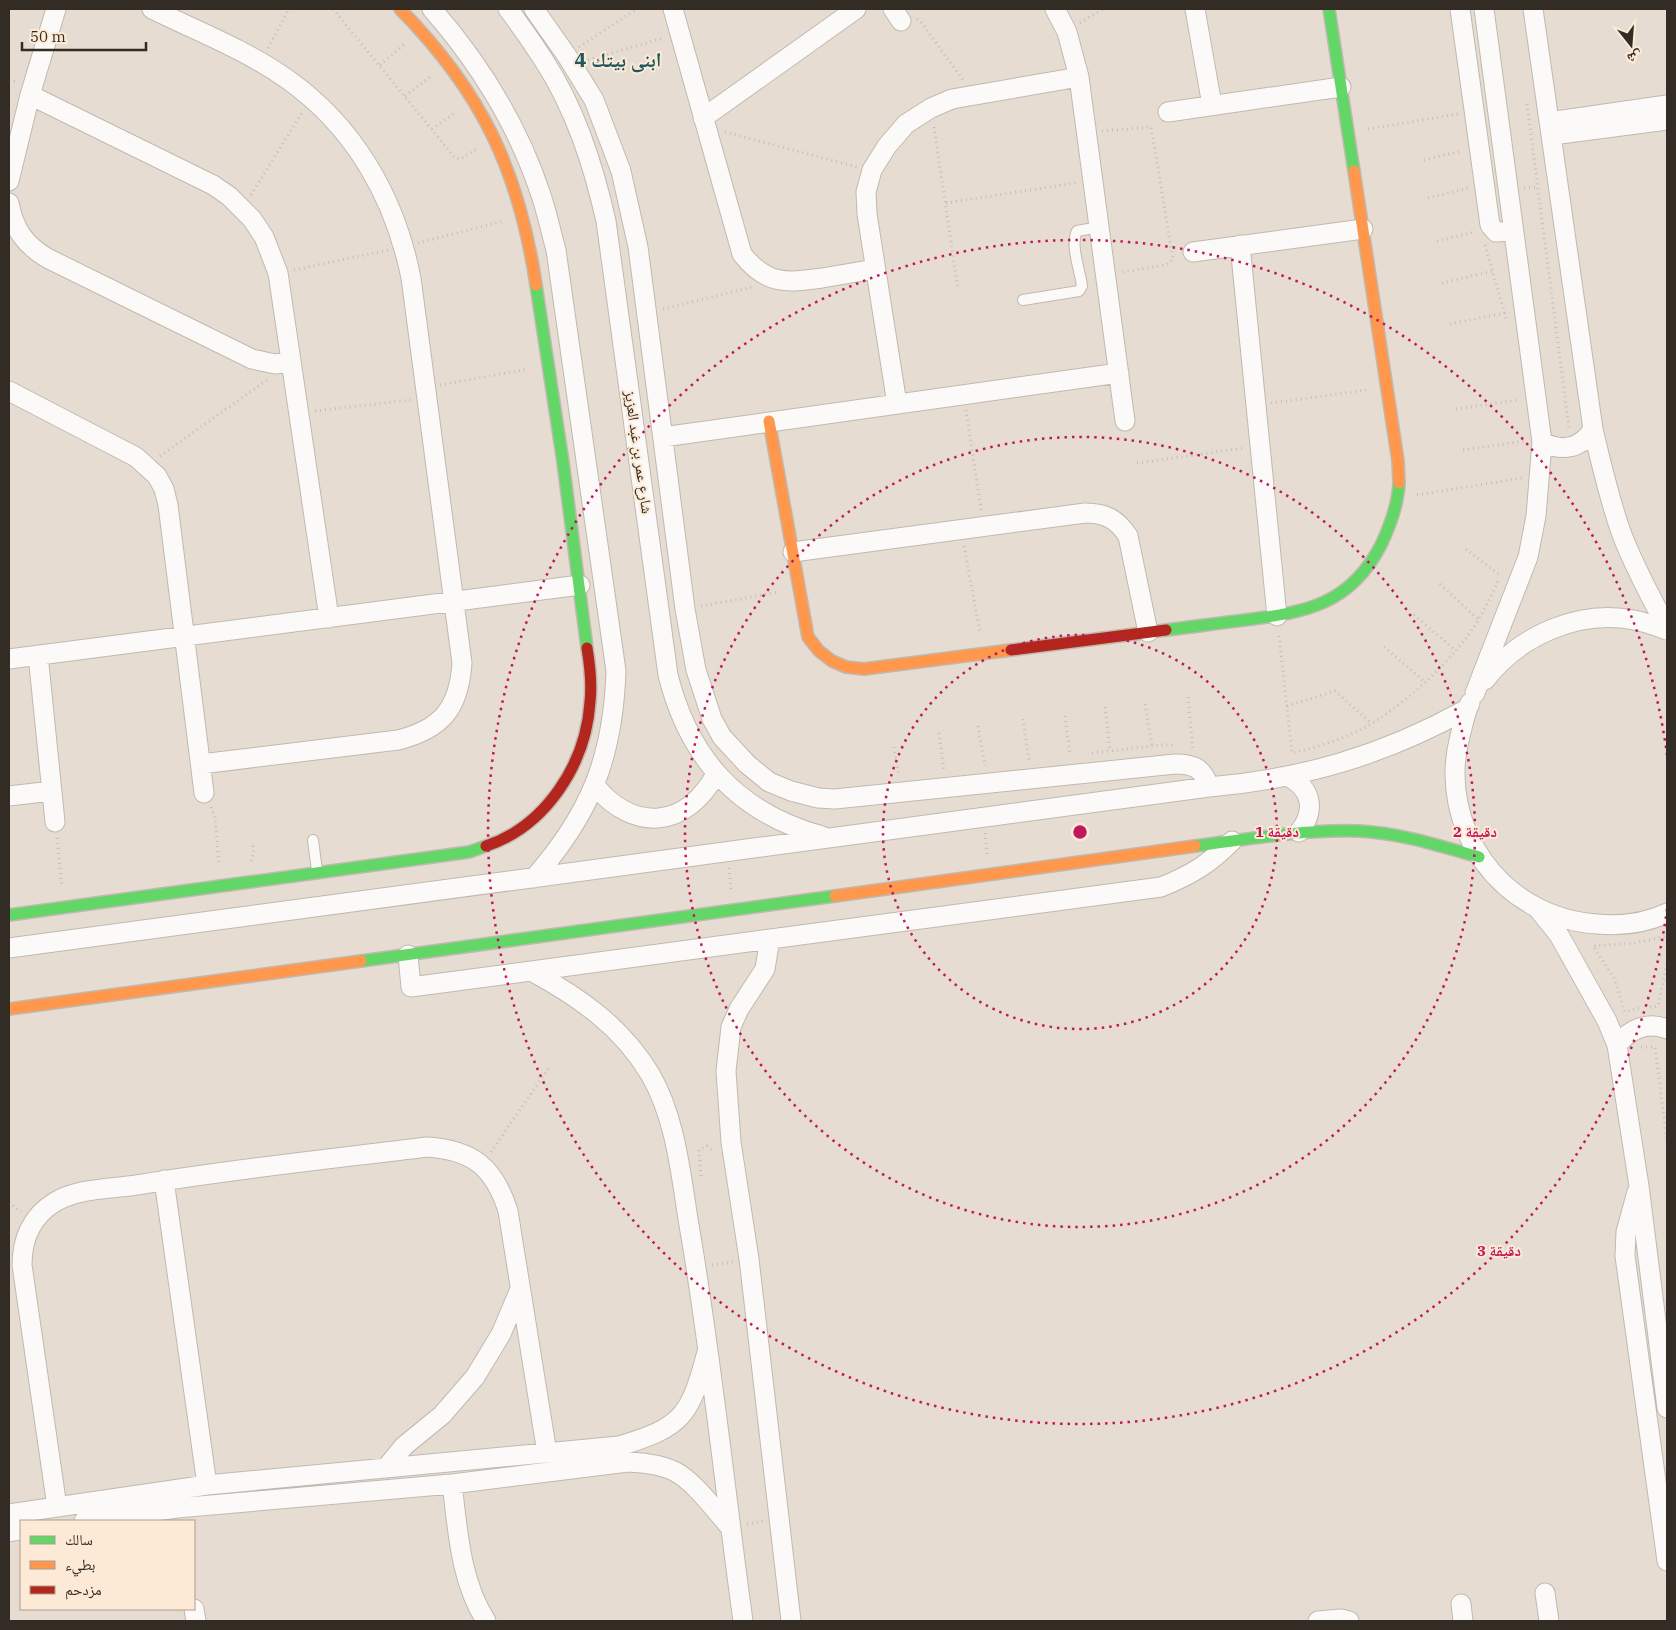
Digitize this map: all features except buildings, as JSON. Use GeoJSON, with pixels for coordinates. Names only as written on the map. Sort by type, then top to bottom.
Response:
{"type":"FeatureCollection","features":[{"type":"Feature","properties":{"kind":"street"},"geometry":{"type":"LineString","coordinates":[[9,181],[30,95],[56,9]]}},
{"type":"Feature","properties":{"kind":"street"},"geometry":{"type":"LineString","coordinates":[[152,9],[260,62],[311,98],[346,133],[365,159],[385,195],[406,255],[426,393],[452,602],[462,663],[460,685],[452,706],[438,723],[419,735],[398,740],[201,764]]}},
{"type":"Feature","properties":{"kind":"street"},"geometry":{"type":"LineString","coordinates":[[9,915],[469,852],[501,840],[529,822],[554,799],[570,775],[578,758],[590,721],[591,678],[559,438],[524,216],[511,175],[494,136],[474,98],[450,63],[422,30],[400,9]]}},
{"type":"Feature","properties":{"kind":"street"},"geometry":{"type":"LineString","coordinates":[[432,9],[462,44],[494,92],[521,142],[541,195],[556,250],[616,671],[611,734],[595,786],[576,824],[534,878]]}},
{"type":"Feature","properties":{"kind":"street","name":"شارع عمر بن عبد العزيز"},"geometry":{"type":"LineString","coordinates":[[508,9],[553,76],[584,142],[594,169],[606,221],[668,675],[675,702],[685,728],[699,752],[716,774],[740,797],[768,816],[798,830],[831,838]]}},
{"type":"Feature","properties":{"kind":"street"},"geometry":{"type":"LineString","coordinates":[[534,9],[570,60],[594,100],[621,171],[638,247],[664,437],[684,604],[696,670],[712,719],[722,737],[746,764],[769,782],[791,791],[818,798],[851,798],[1165,764],[1194,766],[1205,776],[1209,787]]}},
{"type":"Feature","properties":{"kind":"street"},"geometry":{"type":"LineString","coordinates":[[673,9],[742,254],[751,266],[763,275],[791,282],[876,269]]}},
{"type":"Feature","properties":{"kind":"street"},"geometry":{"type":"LineString","coordinates":[[703,118],[856,9]]}},
{"type":"Feature","properties":{"kind":"street"},"geometry":{"type":"LineString","coordinates":[[1055,9],[1067,32],[1079,77],[1125,421]]}},
{"type":"Feature","properties":{"kind":"street"},"geometry":{"type":"LineString","coordinates":[[1195,9],[1212,105]]}},
{"type":"Feature","properties":{"kind":"street"},"geometry":{"type":"LineString","coordinates":[[769,421],[808,636],[831,662],[847,668],[864,669],[1277,616],[1310,609],[1343,591],[1369,565],[1388,533],[1398,498],[1398,461],[1329,9]]}},
{"type":"Feature","properties":{"kind":"street"},"geometry":{"type":"LineString","coordinates":[[1460,9],[1490,225],[1496,232],[1513,231]]}},
{"type":"Feature","properties":{"kind":"street"},"geometry":{"type":"LineString","coordinates":[[1484,9],[1513,231],[1533,441],[1536,516],[1528,557],[1471,701],[1454,759],[1458,810],[1479,858],[1506,888],[1539,910],[1578,923],[1618,925],[1658,918],[1667,913]]}},
{"type":"Feature","properties":{"kind":"street"},"geometry":{"type":"LineString","coordinates":[[1533,9],[1594,428],[1605,481],[1622,532],[1643,582],[1667,629]]}},
{"type":"Feature","properties":{"kind":"street"},"geometry":{"type":"LineString","coordinates":[[553,76],[570,60]]}},
{"type":"Feature","properties":{"kind":"street"},"geometry":{"type":"LineString","coordinates":[[897,404],[867,214],[866,192],[872,170],[887,146],[906,124],[931,108],[952,99],[1079,77]]}},
{"type":"Feature","properties":{"kind":"street"},"geometry":{"type":"LineString","coordinates":[[1168,112],[1341,87]]}},
{"type":"Feature","properties":{"kind":"street"},"geometry":{"type":"LineString","coordinates":[[30,95],[213,185],[242,208],[264,237],[278,273],[329,618]]}},
{"type":"Feature","properties":{"kind":"street"},"geometry":{"type":"LineString","coordinates":[[1550,129],[1667,105]]}},
{"type":"Feature","properties":{"kind":"street"},"geometry":{"type":"LineString","coordinates":[[1550,129],[1667,120]]}},
{"type":"Feature","properties":{"kind":"street"},"geometry":{"type":"LineString","coordinates":[[9,203],[14,226],[23,240],[47,258],[252,359],[275,364],[291,362]]}},
{"type":"Feature","properties":{"kind":"street"},"geometry":{"type":"LineString","coordinates":[[1193,252],[1363,229]]}},
{"type":"Feature","properties":{"kind":"street"},"geometry":{"type":"LineString","coordinates":[[1240,245],[1277,616]]}},
{"type":"Feature","properties":{"kind":"street"},"geometry":{"type":"LineString","coordinates":[[610,252],[638,247]]}},
{"type":"Feature","properties":{"kind":"street"},"geometry":{"type":"LineString","coordinates":[[664,437],[1119,373]]}},
{"type":"Feature","properties":{"kind":"street"},"geometry":{"type":"LineString","coordinates":[[9,391],[128,452],[147,465],[164,490],[168,505],[204,793]]}},
{"type":"Feature","properties":{"kind":"street"},"geometry":{"type":"LineString","coordinates":[[1533,441],[1561,448],[1571,447],[1584,440],[1594,428]]}},
{"type":"Feature","properties":{"kind":"street"},"geometry":{"type":"LineString","coordinates":[[559,438],[582,435]]}},
{"type":"Feature","properties":{"kind":"street"},"geometry":{"type":"LineString","coordinates":[[793,552],[1085,512],[1098,513],[1110,517],[1121,525],[1128,536],[1148,632]]}},
{"type":"Feature","properties":{"kind":"street"},"geometry":{"type":"LineString","coordinates":[[9,659],[580,585]]}},
{"type":"Feature","properties":{"kind":"street"},"geometry":{"type":"LineString","coordinates":[[659,603],[684,604]]}},
{"type":"Feature","properties":{"kind":"street"},"geometry":{"type":"LineString","coordinates":[[9,948],[1288,777],[1373,753],[1435,726],[1471,701],[1498,664],[1512,652],[1526,641],[1560,625],[1596,618],[1624,619],[1667,629]]}},
{"type":"Feature","properties":{"kind":"street"},"geometry":{"type":"LineString","coordinates":[[38,655],[55,822]]}},
{"type":"Feature","properties":{"kind":"street"},"geometry":{"type":"LineString","coordinates":[[595,786],[609,802],[627,814],[648,818],[663,817],[690,807],[706,793],[716,774]]}},
{"type":"Feature","properties":{"kind":"street"},"geometry":{"type":"LineString","coordinates":[[1288,777],[1299,782],[1306,791],[1310,801],[1311,812],[1307,823],[1299,832]]}},
{"type":"Feature","properties":{"kind":"street"},"geometry":{"type":"LineString","coordinates":[[9,796],[52,791]]}},
{"type":"Feature","properties":{"kind":"street"},"geometry":{"type":"LineString","coordinates":[[9,1009],[1299,832],[1360,831],[1421,840],[1479,858]]}},
{"type":"Feature","properties":{"kind":"street"},"geometry":{"type":"LineString","coordinates":[[408,955],[411,987],[1161,887],[1187,877],[1211,862],[1232,841]]}},
{"type":"Feature","properties":{"kind":"street"},"geometry":{"type":"LineString","coordinates":[[259,881],[262,914]]}},
{"type":"Feature","properties":{"kind":"street"},"geometry":{"type":"LineString","coordinates":[[1539,910],[1560,935],[1608,1021],[1617,1045],[1639,1186],[1667,1408]]}},
{"type":"Feature","properties":{"kind":"street"},"geometry":{"type":"LineString","coordinates":[[770,939],[765,969],[739,1009],[731,1027],[727,1056],[740,1261],[767,1520],[792,1621]]}},
{"type":"Feature","properties":{"kind":"street"},"geometry":{"type":"LineString","coordinates":[[531,971],[564,989],[594,1009],[625,1039],[650,1074],[668,1114],[704,1266],[707,1352],[743,1621]]}},
{"type":"Feature","properties":{"kind":"street"},"geometry":{"type":"LineString","coordinates":[[1617,1045],[1625,1035],[1636,1029],[1648,1026],[1667,1029]]}},
{"type":"Feature","properties":{"kind":"street"},"geometry":{"type":"LineString","coordinates":[[57,1507],[22,1266],[22,1250],[26,1235],[43,1211],[57,1201],[75,1194],[164,1180],[427,1147],[449,1149],[470,1157],[493,1176],[504,1197],[546,1453]]}},
{"type":"Feature","properties":{"kind":"street"},"geometry":{"type":"LineString","coordinates":[[164,1180],[208,1485]]}},
{"type":"Feature","properties":{"kind":"street"},"geometry":{"type":"LineString","coordinates":[[1639,1186],[1631,1208],[1626,1232],[1625,1256],[1667,1561]]}},
{"type":"Feature","properties":{"kind":"street"},"geometry":{"type":"LineString","coordinates":[[386,1468],[404,1446],[442,1415],[475,1377],[501,1334],[520,1288]]}},
{"type":"Feature","properties":{"kind":"street"},"geometry":{"type":"LineString","coordinates":[[9,1514],[208,1485],[619,1446],[646,1438],[670,1427],[686,1411],[698,1386],[707,1352]]}},
{"type":"Feature","properties":{"kind":"street"},"geometry":{"type":"LineString","coordinates":[[97,1520],[178,1514],[452,1484],[628,1462],[650,1464],[674,1471],[686,1480],[730,1527]]}},
{"type":"Feature","properties":{"kind":"street"},"geometry":{"type":"LineString","coordinates":[[452,1484],[461,1555],[472,1595],[486,1621]]}},
{"type":"Feature","properties":{"kind":"street"},"geometry":{"type":"LineString","coordinates":[[1545,1593],[1549,1621]]}},
{"type":"Feature","properties":{"kind":"street"},"geometry":{"type":"LineString","coordinates":[[1318,1621],[1341,1618],[1349,1621]]}},
{"type":"Feature","properties":{"kind":"lane"},"geometry":{"type":"LineString","coordinates":[[1023,300],[1079,290],[1082,286],[1074,243],[1075,235],[1077,231],[1099,227]]}},
{"type":"Feature","properties":{"kind":"lane"},"geometry":{"type":"LineString","coordinates":[[313,840],[318,873]]}},
{"type":"Feature","properties":{"kind":"path"},"geometry":{"type":"LineString","coordinates":[[260,62],[289,9]]}},
{"type":"Feature","properties":{"kind":"path"},"geometry":{"type":"LineString","coordinates":[[333,9],[459,159],[494,136]]}},
{"type":"Feature","properties":{"kind":"path"},"geometry":{"type":"LineString","coordinates":[[570,60],[637,9]]}},
{"type":"Feature","properties":{"kind":"path"},"geometry":{"type":"LineString","coordinates":[[1067,32],[1103,9]]}},
{"type":"Feature","properties":{"kind":"path"},"geometry":{"type":"LineString","coordinates":[[897,15],[921,22],[975,96]]}},
{"type":"Feature","properties":{"kind":"path"},"geometry":{"type":"LineString","coordinates":[[380,65],[422,30]]}},
{"type":"Feature","properties":{"kind":"path"},"geometry":{"type":"LineString","coordinates":[[570,60],[679,33]]}},
{"type":"Feature","properties":{"kind":"path"},"geometry":{"type":"LineString","coordinates":[[405,96],[450,63]]}},
{"type":"Feature","properties":{"kind":"path"},"geometry":{"type":"LineString","coordinates":[[242,208],[311,98]]}},
{"type":"Feature","properties":{"kind":"path"},"geometry":{"type":"LineString","coordinates":[[432,129],[474,98]]}},
{"type":"Feature","properties":{"kind":"path"},"geometry":{"type":"LineString","coordinates":[[1527,100],[1570,427],[1567,433]]}},
{"type":"Feature","properties":{"kind":"path"},"geometry":{"type":"LineString","coordinates":[[1458,105],[1460,124]]}},
{"type":"Feature","properties":{"kind":"path"},"geometry":{"type":"LineString","coordinates":[[931,108],[958,289]]}},
{"type":"Feature","properties":{"kind":"path"},"geometry":{"type":"LineString","coordinates":[[1348,132],[1459,114]]}},
{"type":"Feature","properties":{"kind":"path"},"geometry":{"type":"LineString","coordinates":[[703,118],[713,126],[736,136],[872,170]]}},
{"type":"Feature","properties":{"kind":"path"},"geometry":{"type":"LineString","coordinates":[[1087,134],[1151,127],[1173,259],[1166,266],[1106,274]]}},
{"type":"Feature","properties":{"kind":"path"},"geometry":{"type":"LineString","coordinates":[[1462,142],[1465,160]]}},
{"type":"Feature","properties":{"kind":"path"},"geometry":{"type":"LineString","coordinates":[[1424,160],[1464,151]]}},
{"type":"Feature","properties":{"kind":"path"},"geometry":{"type":"LineString","coordinates":[[1469,178],[1473,196]]}},
{"type":"Feature","properties":{"kind":"path"},"geometry":{"type":"LineString","coordinates":[[946,203],[1093,180]]}},
{"type":"Feature","properties":{"kind":"path"},"geometry":{"type":"LineString","coordinates":[[1523,198],[1522,188],[1558,185]]}},
{"type":"Feature","properties":{"kind":"path"},"geometry":{"type":"LineString","coordinates":[[1428,198],[1471,188]]}},
{"type":"Feature","properties":{"kind":"path"},"geometry":{"type":"LineString","coordinates":[[1436,240],[1482,230]]}},
{"type":"Feature","properties":{"kind":"path"},"geometry":{"type":"LineString","coordinates":[[1484,238],[1507,320]]}},
{"type":"Feature","properties":{"kind":"path"},"geometry":{"type":"LineString","coordinates":[[1442,283],[1493,272]]}},
{"type":"Feature","properties":{"kind":"path"},"geometry":{"type":"LineString","coordinates":[[646,313],[777,280]]}},
{"type":"Feature","properties":{"kind":"path"},"geometry":{"type":"LineString","coordinates":[[1450,324],[1505,312]]}},
{"type":"Feature","properties":{"kind":"path"},"geometry":{"type":"LineString","coordinates":[[300,412],[426,393],[548,366]]}},
{"type":"Feature","properties":{"kind":"path"},"geometry":{"type":"LineString","coordinates":[[147,465],[267,379]]}},
{"type":"Feature","properties":{"kind":"path"},"geometry":{"type":"LineString","coordinates":[[1256,405],[1387,387]]}},
{"type":"Feature","properties":{"kind":"path"},"geometry":{"type":"LineString","coordinates":[[1518,391],[1520,408]]}},
{"type":"Feature","properties":{"kind":"path"},"geometry":{"type":"LineString","coordinates":[[964,394],[983,526]]}},
{"type":"Feature","properties":{"kind":"path"},"geometry":{"type":"LineString","coordinates":[[1456,409],[1519,400]]}},
{"type":"Feature","properties":{"kind":"path"},"geometry":{"type":"LineString","coordinates":[[1523,433],[1533,441]]}},
{"type":"Feature","properties":{"kind":"path"},"geometry":{"type":"LineString","coordinates":[[1463,450],[1533,441]]}},
{"type":"Feature","properties":{"kind":"path"},"geometry":{"type":"LineString","coordinates":[[1524,450],[1533,441]]}},
{"type":"Feature","properties":{"kind":"path"},"geometry":{"type":"LineString","coordinates":[[1137,463],[1260,446]]}},
{"type":"Feature","properties":{"kind":"path"},"geometry":{"type":"LineString","coordinates":[[1398,498],[1525,477],[1524,487]]}},
{"type":"Feature","properties":{"kind":"path"},"geometry":{"type":"LineString","coordinates":[[961,529],[984,653]]}},
{"type":"Feature","properties":{"kind":"path"},"geometry":{"type":"LineString","coordinates":[[1466,549],[1501,576]]}},
{"type":"Feature","properties":{"kind":"path"},"geometry":{"type":"LineString","coordinates":[[1277,616],[1292,753],[1332,741],[1371,723],[1425,682],[1456,650],[1479,620],[1504,569]]}},
{"type":"Feature","properties":{"kind":"path"},"geometry":{"type":"LineString","coordinates":[[1440,584],[1479,620]]}},
{"type":"Feature","properties":{"kind":"path"},"geometry":{"type":"LineString","coordinates":[[684,604],[799,588]]}},
{"type":"Feature","properties":{"kind":"path"},"geometry":{"type":"LineString","coordinates":[[1414,615],[1456,650]]}},
{"type":"Feature","properties":{"kind":"path"},"geometry":{"type":"LineString","coordinates":[[1384,647],[1425,682]]}},
{"type":"Feature","properties":{"kind":"path"},"geometry":{"type":"LineString","coordinates":[[1288,706],[1335,691],[1371,723]]}},
{"type":"Feature","properties":{"kind":"path"},"geometry":{"type":"LineString","coordinates":[[1188,697],[1194,766]]}},
{"type":"Feature","properties":{"kind":"path"},"geometry":{"type":"LineString","coordinates":[[1145,704],[1152,746]]}},
{"type":"Feature","properties":{"kind":"path"},"geometry":{"type":"LineString","coordinates":[[1105,707],[1110,751]]}},
{"type":"Feature","properties":{"kind":"path"},"geometry":{"type":"LineString","coordinates":[[1065,716],[1070,756]]}},
{"type":"Feature","properties":{"kind":"path"},"geometry":{"type":"LineString","coordinates":[[1023,720],[1029,761]]}},
{"type":"Feature","properties":{"kind":"path"},"geometry":{"type":"LineString","coordinates":[[978,726],[985,766]]}},
{"type":"Feature","properties":{"kind":"path"},"geometry":{"type":"LineString","coordinates":[[939,733],[944,771]]}},
{"type":"Feature","properties":{"kind":"path"},"geometry":{"type":"LineString","coordinates":[[894,747],[899,776]]}},
{"type":"Feature","properties":{"kind":"path"},"geometry":{"type":"LineString","coordinates":[[215,818],[218,857]]}},
{"type":"Feature","properties":{"kind":"path"},"geometry":{"type":"LineString","coordinates":[[983,818],[990,874]]}},
{"type":"Feature","properties":{"kind":"path"},"geometry":{"type":"LineString","coordinates":[[57,845],[61,882]]}},
{"type":"Feature","properties":{"kind":"path"},"geometry":{"type":"LineString","coordinates":[[727,851],[734,909]]}},
{"type":"Feature","properties":{"kind":"path"},"geometry":{"type":"LineString","coordinates":[[1667,936],[1635,943],[1592,946],[1614,978],[1625,1012],[1658,1006],[1667,963]]}},
{"type":"Feature","properties":{"kind":"path"},"geometry":{"type":"LineString","coordinates":[[1637,1047],[1655,1047],[1667,1142]]}},
{"type":"Feature","properties":{"kind":"path"},"geometry":{"type":"LineString","coordinates":[[482,1165],[550,1066]]}},
{"type":"Feature","properties":{"kind":"path"},"geometry":{"type":"LineString","coordinates":[[1662,1100],[1667,1099]]}},
{"type":"Feature","properties":{"kind":"path"},"geometry":{"type":"LineString","coordinates":[[702,1186],[699,1150],[704,1146],[710,1147],[715,1162]]}},
{"type":"Feature","properties":{"kind":"path"},"geometry":{"type":"LineString","coordinates":[[730,1253],[740,1261]]}},
{"type":"Feature","properties":{"kind":"path"},"geometry":{"type":"LineString","coordinates":[[704,1266],[712,1255]]}},
{"type":"Feature","properties":{"kind":"path"},"geometry":{"type":"LineString","coordinates":[[704,1266],[740,1261]]}},
{"type":"Feature","properties":{"kind":"path"},"geometry":{"type":"LineString","coordinates":[[733,1272],[740,1261]]}},
{"type":"Feature","properties":{"kind":"path"},"geometry":{"type":"LineString","coordinates":[[730,1527],[767,1520]]}},
{"type":"Feature","properties":{"kind":"traffic: fast"},"geometry":{"type":"LineString","coordinates":[[1329,9],[1354,171]]}},
{"type":"Feature","properties":{"kind":"traffic: fast"},"geometry":{"type":"LineString","coordinates":[[536,285],[563,462],[587,648]]}},
{"type":"Feature","properties":{"kind":"traffic: fast"},"geometry":{"type":"LineString","coordinates":[[1166,630],[1267,617],[1307,609],[1340,593],[1355,581],[1369,565],[1381,545],[1393,515],[1399,483]]}},
{"type":"Feature","properties":{"kind":"traffic: fast"},"geometry":{"type":"LineString","coordinates":[[1195,846],[1297,833],[1359,831],[1405,837],[1479,857]]}},
{"type":"Feature","properties":{"kind":"traffic: fast"},"geometry":{"type":"LineString","coordinates":[[9,915],[469,852],[486,846]]}},
{"type":"Feature","properties":{"kind":"traffic: fast"},"geometry":{"type":"LineString","coordinates":[[361,961],[835,896]]}},
{"type":"Feature","properties":{"kind":"traffic: slow"},"geometry":{"type":"LineString","coordinates":[[400,9],[429,40],[453,71],[475,103],[492,135],[507,169],[519,205],[529,244],[536,285]]}},
{"type":"Feature","properties":{"kind":"traffic: slow"},"geometry":{"type":"LineString","coordinates":[[1354,171],[1398,461],[1399,483]]}},
{"type":"Feature","properties":{"kind":"traffic: slow"},"geometry":{"type":"LineString","coordinates":[[769,421],[808,637],[819,651],[832,661],[846,667],[864,669],[1011,650]]}},
{"type":"Feature","properties":{"kind":"traffic: slow"},"geometry":{"type":"LineString","coordinates":[[835,896],[1195,846]]}},
{"type":"Feature","properties":{"kind":"traffic: slow"},"geometry":{"type":"LineString","coordinates":[[9,1009],[361,961]]}},
{"type":"Feature","properties":{"kind":"traffic: jam"},"geometry":{"type":"LineString","coordinates":[[1011,650],[1166,630]]}},
{"type":"Feature","properties":{"kind":"traffic: jam"},"geometry":{"type":"LineString","coordinates":[[486,846],[508,837],[527,824],[559,790],[571,770],[587,725],[591,689],[587,648]]}},
{"type":"Feature","properties":{"kind":"district","name":"ابنى بيتك 4"},"geometry":{"type":"Point","coordinates":[618,59]}}]}
